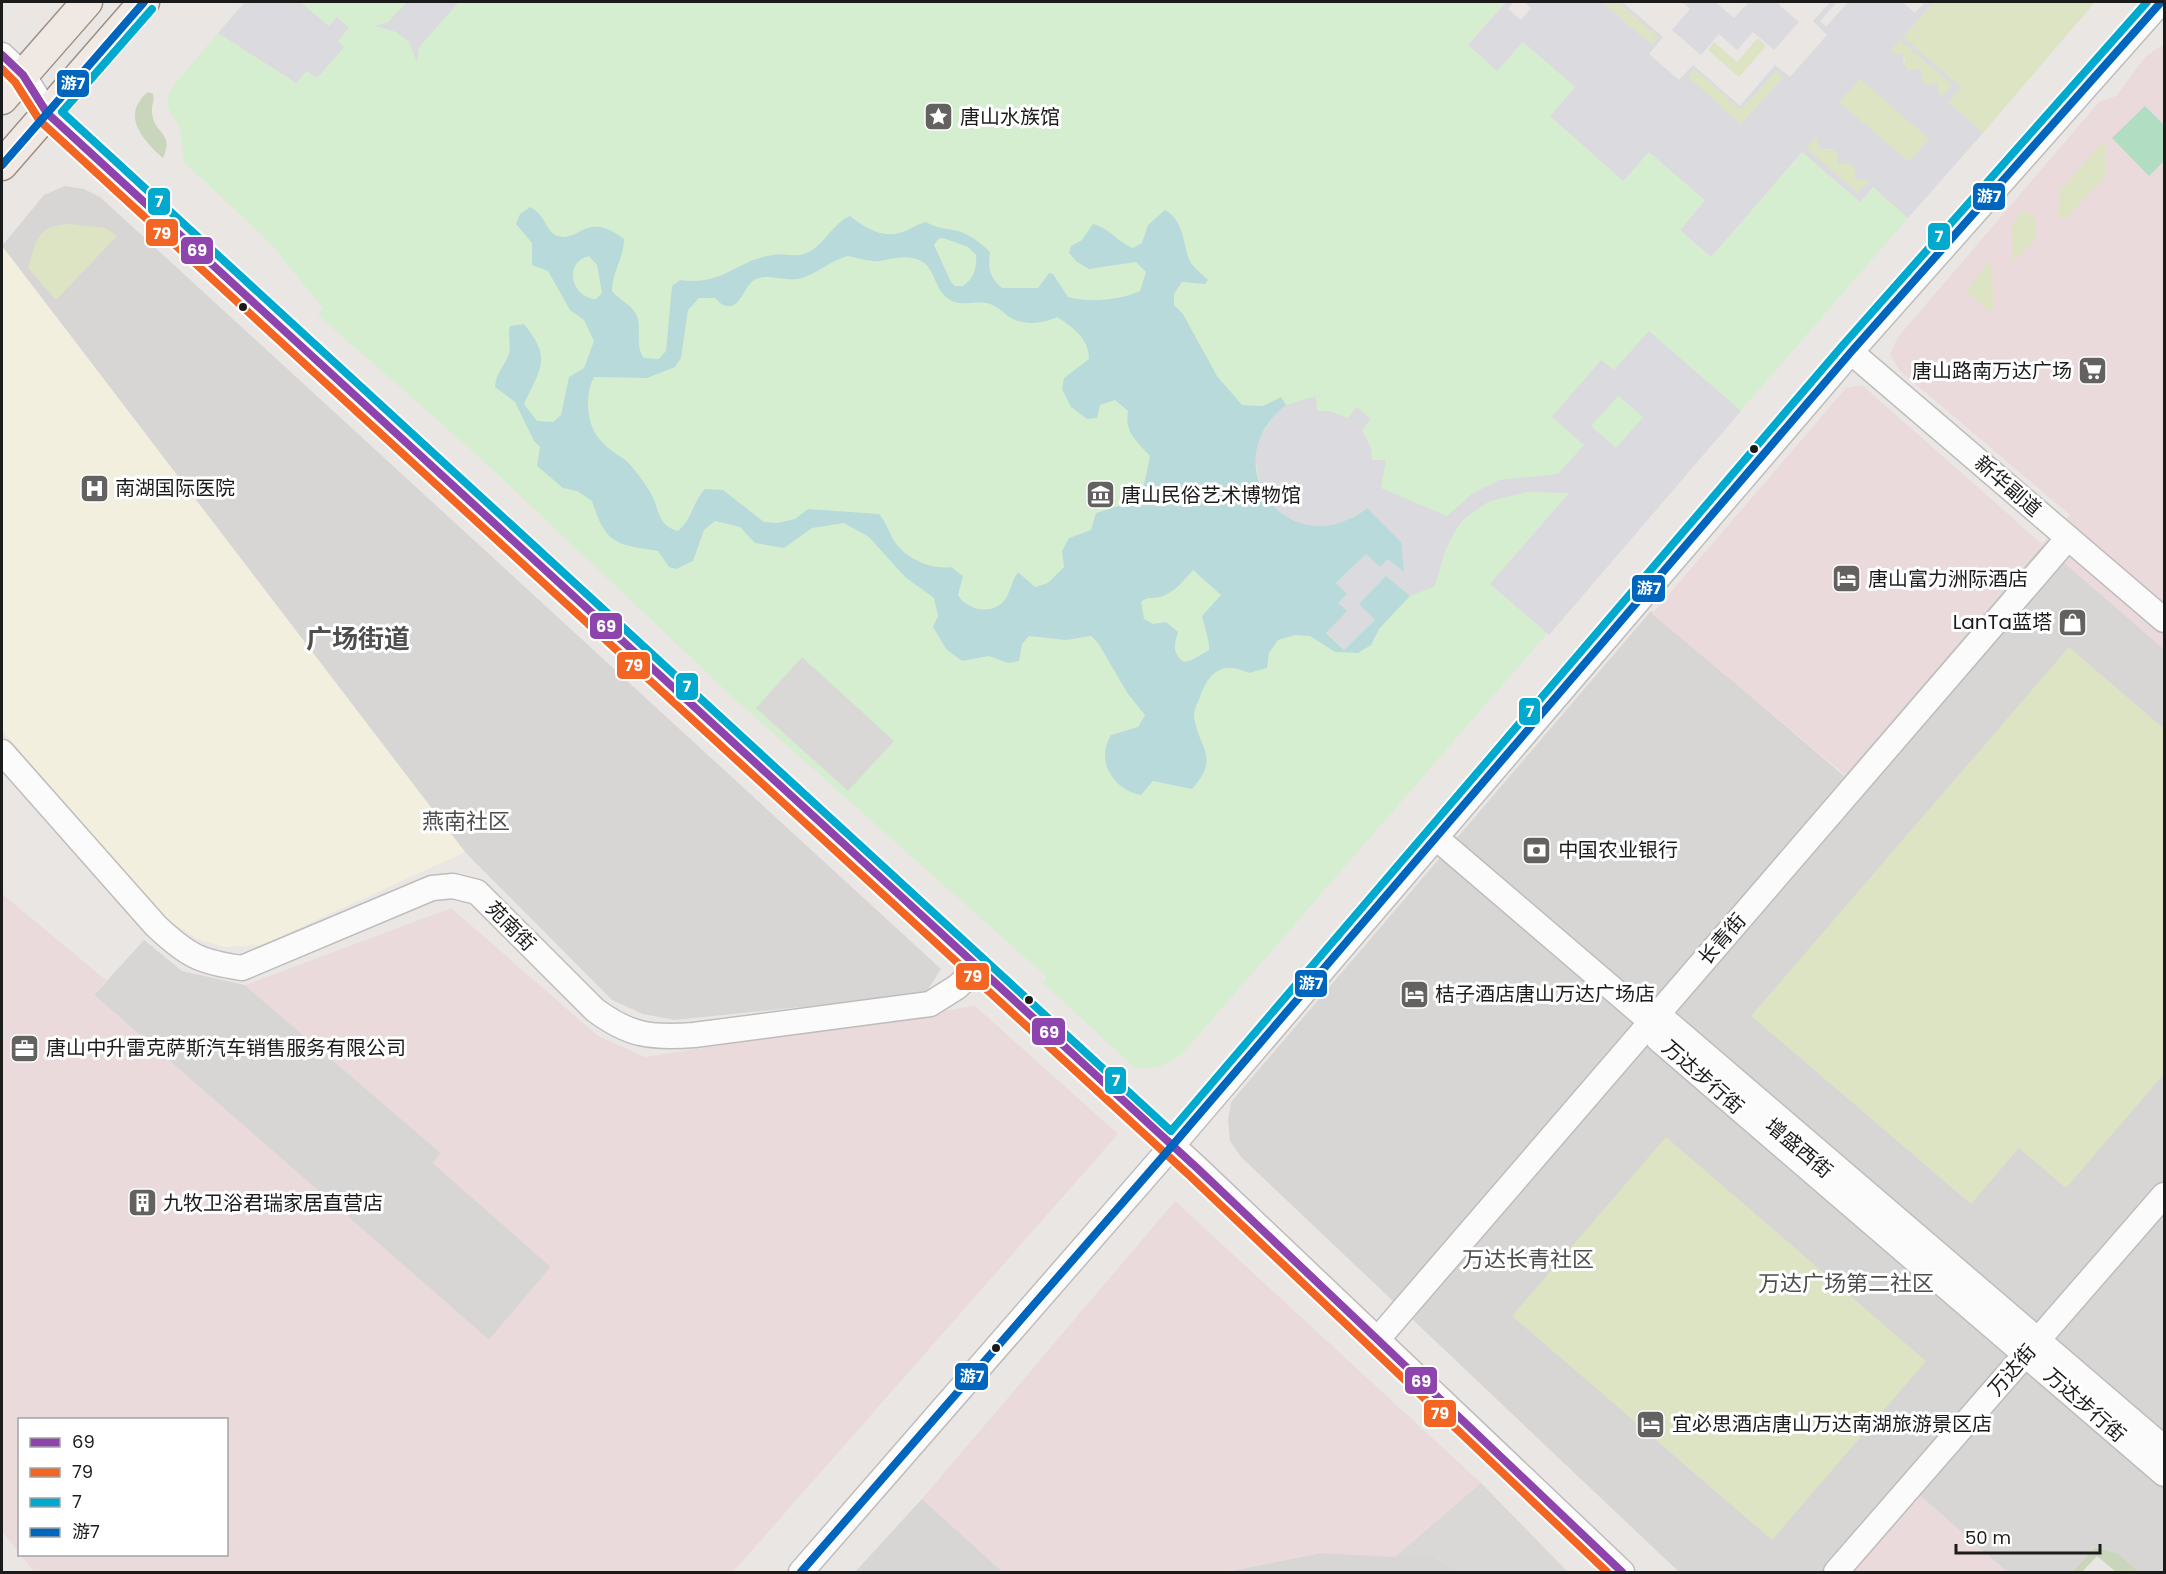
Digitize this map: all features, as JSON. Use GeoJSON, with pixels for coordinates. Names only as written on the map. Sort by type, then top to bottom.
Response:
{"type":"FeatureCollection","features":[{"type":"Feature","properties":{"kind":"main road"},"geometry":{"type":"LineString","coordinates":[[2,99],[87,2]]}},
{"type":"Feature","properties":{"kind":"main road"},"geometry":{"type":"LineString","coordinates":[[2,165],[144,2]]}},
{"type":"Feature","properties":{"kind":"street"},"geometry":{"type":"LineString","coordinates":[[801,1572],[1172,1146],[1434,836],[1851,352],[2161,2]]}},
{"type":"Feature","properties":{"kind":"street"},"geometry":{"type":"LineString","coordinates":[[2,55],[23,75],[47,113],[1172,1146],[1622,1572]]}},
{"type":"Feature","properties":{"kind":"street","name":"新华副道"},"geometry":{"type":"LineString","coordinates":[[1851,352],[2164,620]]}},
{"type":"Feature","properties":{"kind":"street","name":"长青街"},"geometry":{"type":"LineString","coordinates":[[1377,1340],[2068,538]]}},
{"type":"Feature","properties":{"kind":"street","name":"苑南街"},"geometry":{"type":"LineString","coordinates":[[2,752],[156,927],[181,950],[208,963],[242,968],[432,888],[453,886],[477,892],[595,1010],[616,1026],[639,1035],[666,1037],[694,1035],[930,1004],[957,987],[978,967]]}},
{"type":"Feature","properties":{"kind":"street","name":"增盛西街"},"geometry":{"type":"LineString","coordinates":[[1434,836],[2034,1344],[2164,1460]]}},
{"type":"Feature","properties":{"kind":"street"},"geometry":{"type":"LineString","coordinates":[[2034,1344],[2164,1180]]}},
{"type":"Feature","properties":{"kind":"street","name":"万达街"},"geometry":{"type":"LineString","coordinates":[[1836,1572],[2164,1195]]}},
{"type":"Feature","properties":{"kind":"street","name":"万达步行街"},"geometry":{"type":"LineString","coordinates":[[2034,1344],[2164,1209]]}},
{"type":"Feature","properties":{"kind":"street","name":"万达步行街"},"geometry":{"type":"LineString","coordinates":[[2034,1344],[2164,1448]]}},
{"type":"Feature","properties":{"kind":"street","name":"万达步行街"},"geometry":{"type":"LineString","coordinates":[[2034,1344],[2164,1474]]}},
{"type":"Feature","properties":{"kind":"shaded area"},"geometry":{"type":"Polygon","coordinates":[[[245,2],[300,2],[329,26],[337,17],[349,28],[338,41],[344,47],[317,78],[307,71],[296,83],[218,33],[245,2]]]}},
{"type":"Feature","properties":{"kind":"shaded area"},"geometry":{"type":"Polygon","coordinates":[[[407,2],[459,2],[419,47],[417,63],[409,42],[396,32],[375,26],[388,22],[407,2]]]}},
{"type":"Feature","properties":{"kind":"shaded area"},"geometry":{"type":"Polygon","coordinates":[[[1506,2],[1514,2],[1508,9],[1521,20],[1531,8],[1524,2],[1602,2],[1652,45],[1658,37],[1618,2],[1622,2],[1663,37],[1649,54],[1679,80],[1693,65],[1740,106],[1775,65],[1790,77],[1827,35],[1813,21],[1830,2],[1837,2],[1820,21],[1826,27],[1848,2],[1902,2],[1915,13],[1925,2],[1934,2],[1903,37],[1961,87],[1948,102],[1983,133],[1908,218],[1873,187],[1860,202],[1802,152],[1711,257],[1680,230],[1705,200],[1649,152],[1623,181],[1550,116],[1575,87],[1523,42],[1497,71],[1468,45],[1506,2]],[[1900,40],[1889,52],[1903,54],[1904,65],[1909,70],[1921,69],[1922,81],[1927,85],[1937,84],[1941,97],[1952,85],[1900,40]],[[1694,69],[1688,77],[1741,124],[1783,77],[1776,71],[1741,110],[1694,69]],[[1860,79],[1839,102],[1909,162],[1929,139],[1860,79]],[[1816,136],[1806,148],[1858,193],[1869,180],[1855,179],[1855,168],[1849,164],[1838,164],[1837,153],[1832,149],[1820,149],[1816,136]]]}},
{"type":"Feature","properties":{"kind":"shaded area"},"geometry":{"type":"Polygon","coordinates":[[[1682,2],[1715,2],[1734,18],[1749,2],[1781,2],[1779,5],[1799,22],[1774,50],[1753,32],[1737,50],[1719,34],[1701,55],[1672,30],[1690,9],[1682,2]]]}},
{"type":"Feature","properties":{"kind":"shaded area"},"geometry":{"type":"Polygon","coordinates":[[[2164,44],[2164,649],[2042,544],[2070,515],[1899,370],[1890,354],[1898,337],[2099,102],[2116,96],[2146,56],[2164,44]]]}},
{"type":"Feature","properties":{"kind":"shaded area"},"geometry":{"type":"Polygon","coordinates":[[[65,186],[84,189],[100,197],[941,969],[925,994],[675,1020],[643,1014],[612,1000],[465,852],[2,246],[44,195],[65,186]]]}},
{"type":"Feature","properties":{"kind":"shaded area","name":"南湖国际医院"},"geometry":{"type":"Polygon","coordinates":[[[2,246],[465,852],[262,945],[224,947],[197,939],[164,917],[2,730],[2,246]]]}},
{"type":"Feature","properties":{"kind":"shaded area"},"geometry":{"type":"Polygon","coordinates":[[[1649,331],[1741,411],[1549,635],[1490,584],[1569,493],[1527,492],[1490,501],[1465,518],[1455,531],[1445,551],[1435,586],[1410,596],[1386,576],[1375,620],[1344,650],[1326,632],[1338,603],[1336,584],[1366,554],[1380,567],[1388,558],[1404,572],[1367,508],[1343,523],[1317,527],[1298,523],[1281,514],[1269,503],[1261,488],[1255,460],[1258,441],[1275,414],[1286,405],[1316,396],[1317,411],[1330,411],[1348,418],[1357,407],[1371,419],[1362,430],[1371,448],[1372,460],[1386,460],[1381,488],[1447,516],[1473,493],[1499,480],[1558,474],[1584,445],[1552,417],[1601,360],[1614,370],[1649,331]],[[1618,396],[1591,426],[1616,448],[1643,417],[1618,396]]]}},
{"type":"Feature","properties":{"kind":"shaded area","name":"唐山富力洲际酒店"},"geometry":{"type":"Polygon","coordinates":[[[1862,385],[2042,544],[1845,775],[1652,614],[1846,388],[1862,385]]]}},
{"type":"Feature","properties":{"kind":"shaded area"},"geometry":{"type":"Polygon","coordinates":[[[2043,544],[2164,649],[2164,1572],[2139,1572],[2119,1554],[2095,1547],[2072,1572],[2007,1572],[1910,1487],[1836,1572],[1679,1572],[1241,1157],[1230,1141],[1228,1120],[1231,1102],[1651,611],[1844,776],[2043,544]]]}},
{"type":"Feature","properties":{"kind":"shaded area"},"geometry":{"type":"Polygon","coordinates":[[[802,657],[894,741],[848,791],[756,708],[802,657]]]}},
{"type":"Feature","properties":{"kind":"shaded area"},"geometry":{"type":"Polygon","coordinates":[[[2,894],[106,980],[94,995],[489,1340],[551,1267],[433,1163],[441,1153],[245,985],[451,908],[598,1036],[645,1057],[975,1006],[1118,1134],[733,1572],[34,1572],[22,1556],[228,1556],[228,1418],[18,1418],[18,1552],[2,1531],[2,894]]]}},
{"type":"Feature","properties":{"kind":"shaded area"},"geometry":{"type":"Polygon","coordinates":[[[144,940],[182,971],[245,985],[441,1153],[433,1163],[551,1267],[489,1340],[94,995],[144,940]]]}},
{"type":"Feature","properties":{"kind":"shaded area"},"geometry":{"type":"Polygon","coordinates":[[[1175,1201],[1481,1483],[1395,1557],[1321,1553],[1225,1572],[1003,1572],[922,1499],[1175,1201]]]}},
{"type":"Feature","properties":{"kind":"shaded area"},"geometry":{"type":"Polygon","coordinates":[[[1481,1483],[1568,1572],[1462,1572],[1434,1557],[1395,1557],[1481,1483]]]}},
{"type":"Feature","properties":{"kind":"shaded area"},"geometry":{"type":"Polygon","coordinates":[[[1909,1486],[2007,1572],[1836,1572],[1909,1486]]]}},
{"type":"Feature","properties":{"kind":"shaded area"},"geometry":{"type":"Polygon","coordinates":[[[922,1499],[1003,1572],[855,1572],[922,1499]]]}},
{"type":"Feature","properties":{"kind":"shaded area"},"geometry":{"type":"Polygon","coordinates":[[[1321,1553],[1434,1557],[1462,1572],[1225,1572],[1321,1553]]]}},
{"type":"Feature","properties":{"kind":"green space"},"geometry":{"type":"Polygon","coordinates":[[[245,2],[1506,2],[1468,44],[1497,70],[1523,41],[1575,87],[1550,116],[1623,180],[1649,151],[1705,200],[1680,230],[1710,257],[1803,152],[1860,202],[1873,187],[1908,218],[1183,1053],[1161,1066],[1135,1068],[1043,983],[1047,977],[738,702],[477,455],[318,315],[323,308],[269,242],[184,162],[180,129],[167,106],[169,94],[176,82],[245,2]]]}},
{"type":"Feature","properties":{"kind":"green space"},"geometry":{"type":"Polygon","coordinates":[[[1602,2],[1618,2],[1658,37],[1652,45],[1602,2]]]}},
{"type":"Feature","properties":{"kind":"green space"},"geometry":{"type":"Polygon","coordinates":[[[1934,2],[2095,2],[1983,133],[1948,102],[1960,87],[1903,37],[1934,2]]]}},
{"type":"Feature","properties":{"kind":"green space"},"geometry":{"type":"Polygon","coordinates":[[[1758,38],[1766,46],[1739,77],[1708,50],[1714,42],[1737,62],[1758,38]]]}},
{"type":"Feature","properties":{"kind":"green space"},"geometry":{"type":"Polygon","coordinates":[[[1900,39],[1952,85],[1941,98],[1904,65],[1905,59],[1889,52],[1900,39]]]}},
{"type":"Feature","properties":{"kind":"green space"},"geometry":{"type":"Polygon","coordinates":[[[1694,69],[1741,110],[1776,71],[1783,77],[1741,124],[1687,77],[1694,69]]]}},
{"type":"Feature","properties":{"kind":"green space"},"geometry":{"type":"Polygon","coordinates":[[[1860,78],[1929,139],[1909,163],[1839,102],[1860,78]]]}},
{"type":"Feature","properties":{"kind":"green space"},"geometry":{"type":"Polygon","coordinates":[[[148,92],[153,94],[152,110],[156,126],[167,143],[163,158],[142,135],[135,118],[140,101],[148,92]]]}},
{"type":"Feature","properties":{"kind":"green space"},"geometry":{"type":"Polygon","coordinates":[[[2145,106],[2164,125],[2164,161],[2149,176],[2112,138],[2145,106]]]}},
{"type":"Feature","properties":{"kind":"green space"},"geometry":{"type":"Polygon","coordinates":[[[1816,135],[1826,150],[1832,148],[1869,181],[1858,193],[1805,148],[1816,135]]]}},
{"type":"Feature","properties":{"kind":"green space"},"geometry":{"type":"Polygon","coordinates":[[[2105,140],[2105,176],[2066,218],[2058,217],[2060,190],[2105,140]]]}},
{"type":"Feature","properties":{"kind":"green space"},"geometry":{"type":"Polygon","coordinates":[[[2023,210],[2036,218],[2035,240],[2013,262],[2012,224],[2023,210]]]}},
{"type":"Feature","properties":{"kind":"green space"},"geometry":{"type":"Polygon","coordinates":[[[59,225],[106,228],[117,236],[56,300],[28,268],[36,242],[44,231],[59,225]]]}},
{"type":"Feature","properties":{"kind":"green space"},"geometry":{"type":"Polygon","coordinates":[[[1990,259],[1994,309],[1990,312],[1966,291],[1990,259]]]}},
{"type":"Feature","properties":{"kind":"green space"},"geometry":{"type":"Polygon","coordinates":[[[2069,647],[2164,729],[2164,1074],[2066,1188],[2019,1148],[1971,1204],[1751,1016],[2069,647]]]}},
{"type":"Feature","properties":{"kind":"green space"},"geometry":{"type":"Polygon","coordinates":[[[1666,1137],[1926,1361],[1772,1540],[1512,1316],[1666,1137]]]}},
{"type":"Feature","properties":{"kind":"green space"},"geometry":{"type":"Polygon","coordinates":[[[2095,1547],[2119,1554],[2139,1572],[2116,1572],[2097,1556],[2082,1572],[2072,1572],[2095,1547]]]}},
{"type":"Feature","properties":{"kind":"water"},"geometry":{"type":"Polygon","coordinates":[[[530,207],[558,236],[565,237],[592,227],[601,227],[624,239],[612,291],[636,314],[639,324],[640,349],[644,358],[659,359],[666,351],[672,286],[680,280],[707,279],[772,255],[802,255],[817,246],[839,223],[850,216],[879,233],[902,232],[926,222],[939,228],[963,233],[990,252],[990,272],[1002,288],[1038,288],[1049,273],[1053,274],[1068,297],[1104,300],[1140,291],[1146,272],[1136,262],[1089,269],[1077,262],[1069,253],[1071,246],[1082,240],[1093,224],[1133,248],[1142,243],[1148,225],[1165,210],[1179,225],[1190,262],[1208,280],[1205,284],[1182,282],[1174,294],[1174,305],[1183,314],[1217,376],[1242,405],[1263,406],[1281,397],[1286,405],[1265,429],[1256,455],[1258,480],[1270,502],[1288,518],[1312,526],[1339,523],[1367,508],[1401,542],[1404,572],[1388,559],[1380,567],[1366,554],[1336,583],[1347,594],[1338,603],[1347,611],[1326,633],[1344,650],[1375,620],[1359,604],[1386,576],[1410,596],[1379,629],[1371,645],[1358,653],[1335,652],[1310,636],[1295,635],[1278,640],[1269,653],[1267,668],[1249,673],[1232,668],[1218,671],[1204,688],[1194,713],[1207,759],[1201,777],[1192,789],[1153,781],[1141,795],[1131,792],[1115,780],[1106,764],[1105,754],[1111,735],[1138,727],[1145,715],[1128,694],[1098,643],[1091,636],[1066,640],[1029,636],[1022,644],[1019,661],[1008,663],[989,656],[962,661],[946,649],[933,627],[938,616],[934,598],[905,577],[869,537],[844,523],[812,528],[784,548],[755,543],[740,527],[715,521],[704,530],[693,561],[676,569],[669,567],[658,551],[622,544],[614,540],[602,526],[592,501],[577,491],[563,488],[537,466],[540,447],[534,441],[515,402],[495,387],[498,374],[509,353],[510,326],[524,324],[538,346],[541,363],[524,404],[537,421],[553,422],[561,415],[569,377],[584,368],[594,341],[584,320],[570,310],[548,271],[532,265],[532,243],[516,224],[520,214],[530,207]],[[943,238],[938,239],[934,245],[951,282],[955,286],[963,286],[974,272],[976,255],[968,247],[943,238]],[[589,256],[581,260],[573,272],[576,287],[587,297],[596,299],[602,293],[597,265],[589,256]],[[848,256],[802,278],[761,277],[756,279],[749,285],[738,302],[731,306],[720,303],[715,298],[699,298],[688,310],[681,358],[675,367],[647,378],[594,377],[588,404],[591,425],[597,435],[607,447],[635,470],[650,492],[662,520],[666,525],[678,531],[687,521],[705,489],[723,490],[764,522],[777,523],[795,519],[808,509],[879,514],[893,539],[904,552],[935,567],[951,567],[963,576],[958,595],[974,608],[988,609],[1001,604],[1018,572],[1035,587],[1048,583],[1064,567],[1062,551],[1069,538],[1091,530],[1096,513],[1141,499],[1150,456],[1130,431],[1128,411],[1115,400],[1100,405],[1097,418],[1087,419],[1071,407],[1062,389],[1064,378],[1089,359],[1083,340],[1074,329],[1057,317],[1030,323],[1013,319],[990,304],[951,301],[942,292],[927,266],[916,259],[902,257],[876,261],[848,256]],[[1193,570],[1180,585],[1168,594],[1141,602],[1144,619],[1153,624],[1166,622],[1178,632],[1175,648],[1177,655],[1184,662],[1209,650],[1202,616],[1221,595],[1193,570]]]}},
{"type":"Feature","properties":{"kind":"transit line","name":"游7"},"geometry":{"type":"LineString","coordinates":[[2,165],[144,2]]}},
{"type":"Feature","properties":{"kind":"transit line","name":"7"},"geometry":{"type":"LineString","coordinates":[[152,9],[62,112],[1171,1131],[1843,345],[2147,2]]}},
{"type":"Feature","properties":{"kind":"transit line","name":"游7"},"geometry":{"type":"LineString","coordinates":[[801,1572],[1172,1146],[1851,352],[2161,2]]}},
{"type":"Feature","properties":{"kind":"transit line","name":"69"},"geometry":{"type":"LineString","coordinates":[[2,55],[23,75],[47,113],[1197,1168],[1622,1572]]}},
{"type":"Feature","properties":{"kind":"transit line","name":"79"},"geometry":{"type":"LineString","coordinates":[[2,69],[15,82],[40,121],[1190,1176],[1607,1572]]}},
{"type":"Feature","properties":{"kind":"place","name":"唐山水族馆"},"geometry":{"type":"Point","coordinates":[939,117]}},
{"type":"Feature","properties":{"kind":"place","name":"唐山路南万达广场"},"geometry":{"type":"Point","coordinates":[2093,371]}},
{"type":"Feature","properties":{"kind":"place","name":"南湖国际医院"},"geometry":{"type":"Point","coordinates":[94,488]}},
{"type":"Feature","properties":{"kind":"place","name":"唐山民俗艺术博物馆"},"geometry":{"type":"Point","coordinates":[1100,495]}},
{"type":"Feature","properties":{"kind":"place","name":"唐山富力洲际酒店"},"geometry":{"type":"Point","coordinates":[1847,579]}},
{"type":"Feature","properties":{"kind":"place","name":"LanTa蓝塔"},"geometry":{"type":"Point","coordinates":[2073,622]}},
{"type":"Feature","properties":{"kind":"place","name":"中国农业银行"},"geometry":{"type":"Point","coordinates":[1537,850]}},
{"type":"Feature","properties":{"kind":"place","name":"桔子酒店唐山万达广场店"},"geometry":{"type":"Point","coordinates":[1414,994]}},
{"type":"Feature","properties":{"kind":"place","name":"唐山中升雷克萨斯汽车销售服务有限公司"},"geometry":{"type":"Point","coordinates":[25,1048]}},
{"type":"Feature","properties":{"kind":"place","name":"九牧卫浴君瑞家居直营店"},"geometry":{"type":"Point","coordinates":[142,1203]}},
{"type":"Feature","properties":{"kind":"place","name":"宜必思酒店唐山万达南湖旅游景区店"},"geometry":{"type":"Point","coordinates":[1651,1424]}},
{"type":"Feature","properties":{"kind":"district","name":"广场街道"},"geometry":{"type":"Point","coordinates":[358,639]}},
{"type":"Feature","properties":{"kind":"district","name":"燕南社区"},"geometry":{"type":"Point","coordinates":[466,821]}},
{"type":"Feature","properties":{"kind":"district","name":"万达长青社区"},"geometry":{"type":"Point","coordinates":[1528,1259]}},
{"type":"Feature","properties":{"kind":"district","name":"万达广场第二社区"},"geometry":{"type":"Point","coordinates":[1846,1283]}}]}
